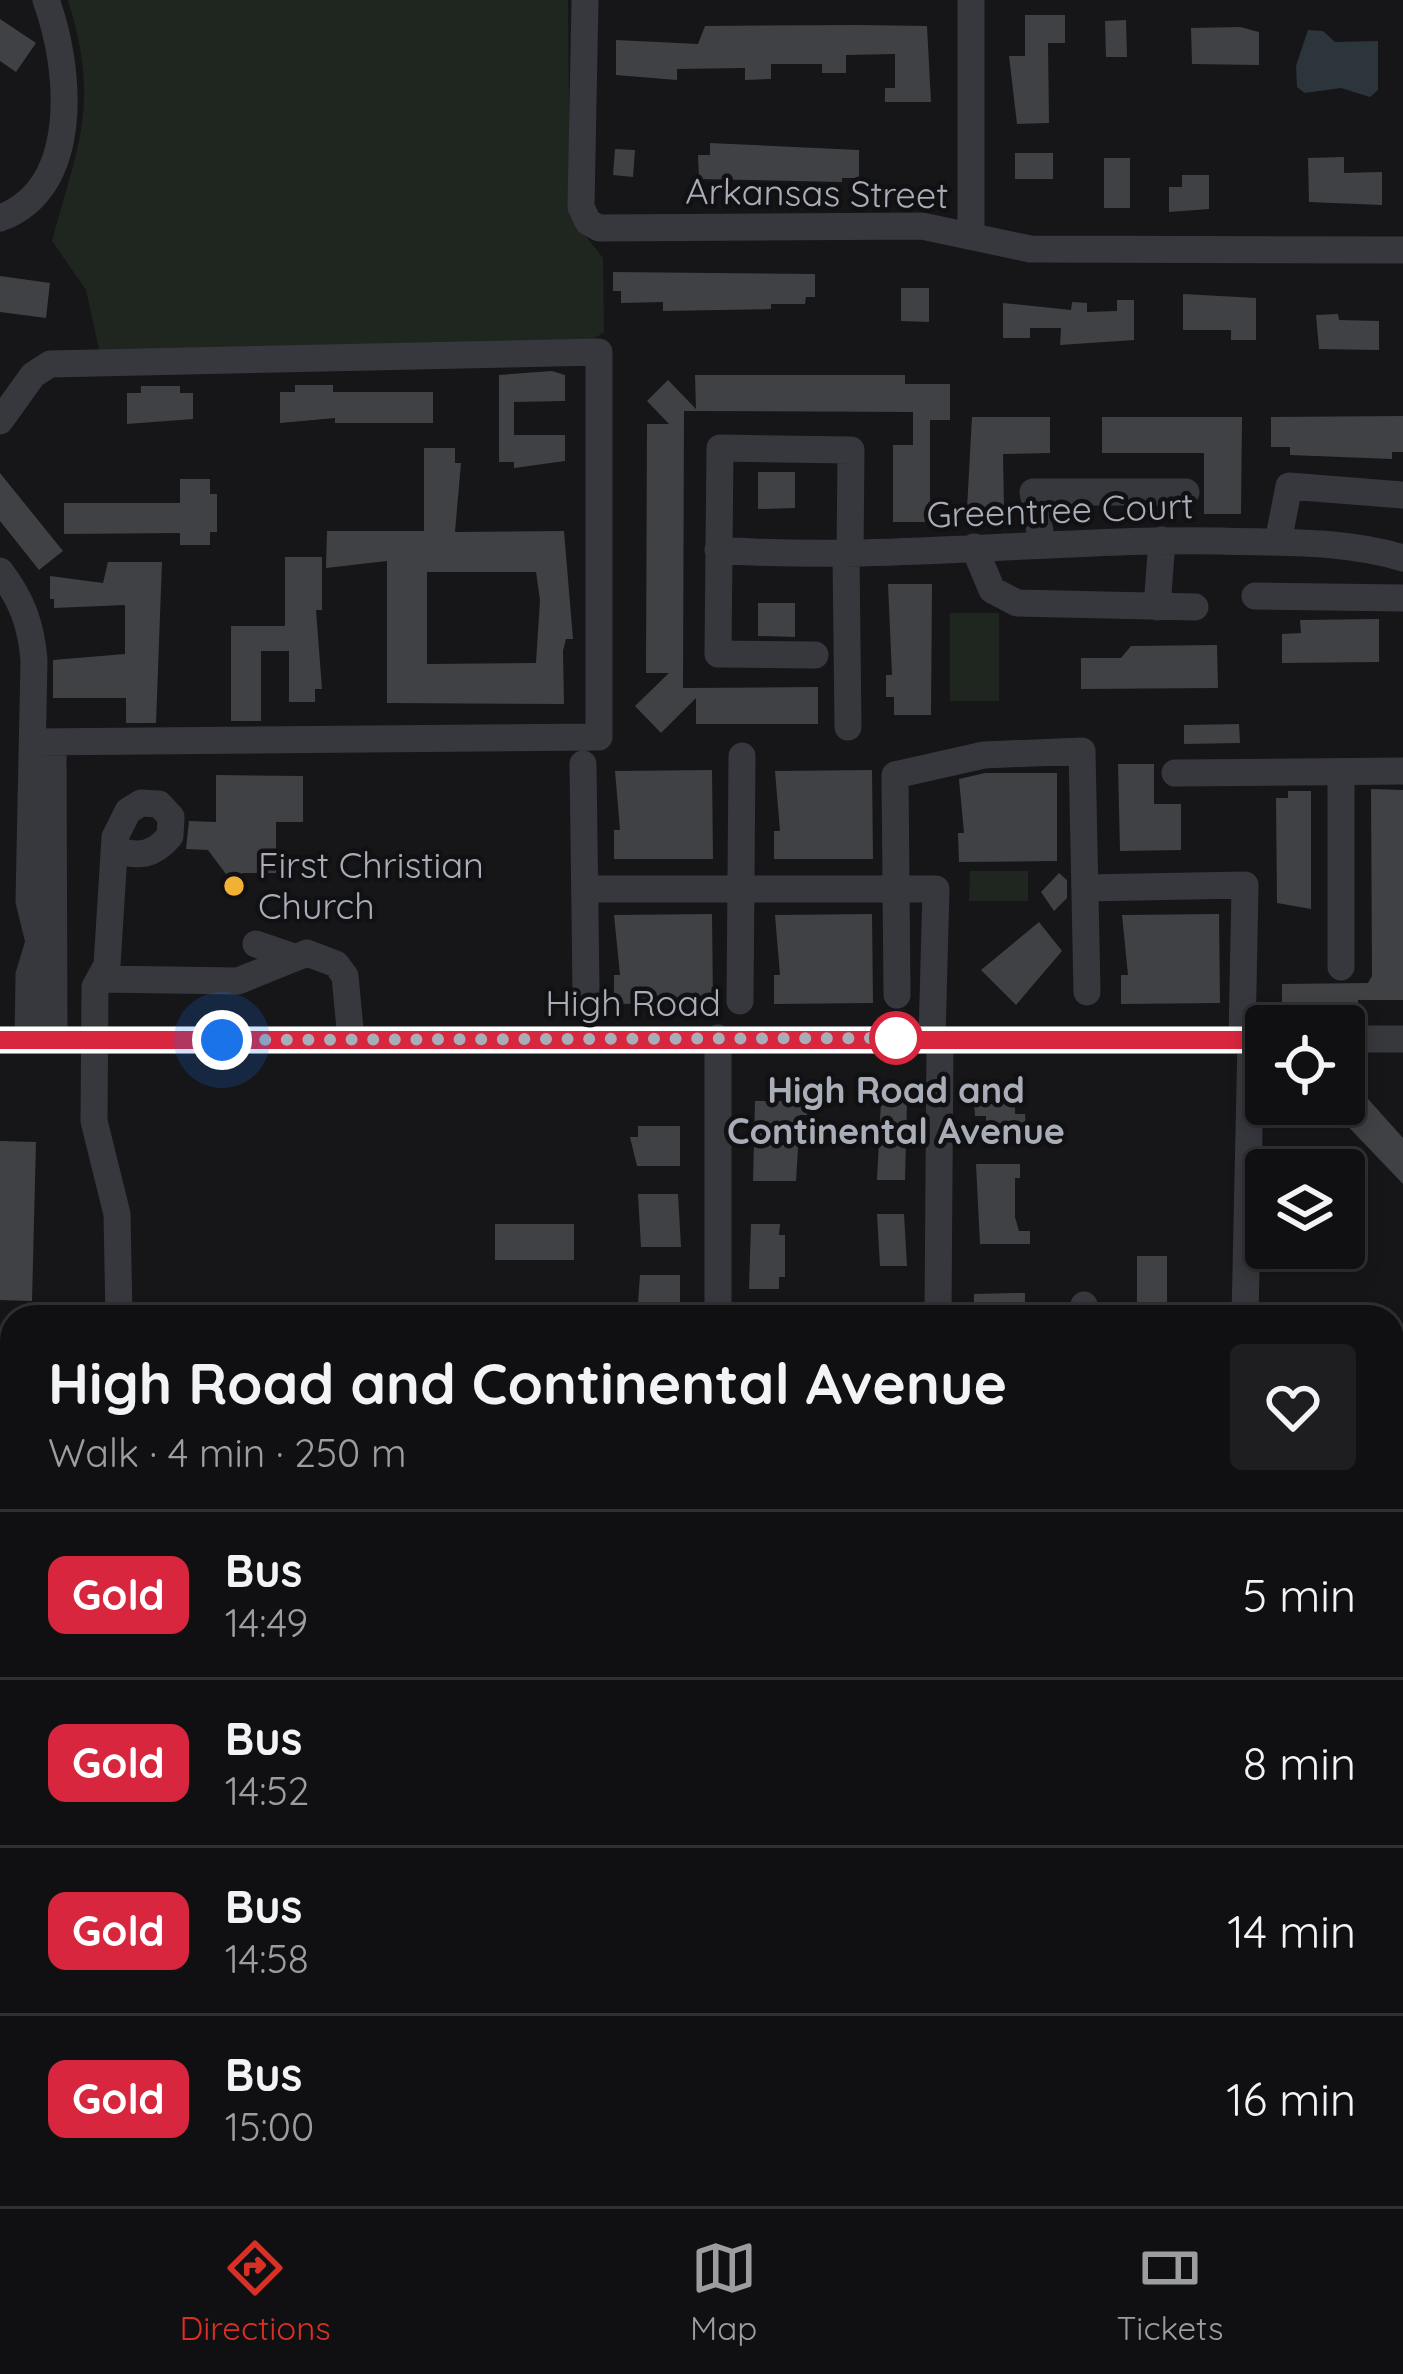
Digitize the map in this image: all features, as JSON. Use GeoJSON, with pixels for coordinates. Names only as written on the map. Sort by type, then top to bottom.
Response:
{"type":"FeatureCollection","features":[{"type":"Feature","properties":{"kind":"street"},"geometry":{"type":"LineString","coordinates":[[0,218],[38,192],[57,158],[62,45],[46,0]]}},
{"type":"Feature","properties":{"kind":"street","name":"Arkansas Street"},"geometry":{"type":"LineString","coordinates":[[585,0],[581,207],[588,222],[599,228],[922,226],[1046,250],[1403,250]]}},
{"type":"Feature","properties":{"kind":"street"},"geometry":{"type":"LineString","coordinates":[[971,0],[971,232]]}},
{"type":"Feature","properties":{"kind":"street"},"geometry":{"type":"LineString","coordinates":[[0,421],[33,375],[50,364],[599,352],[599,736],[43,742]]}},
{"type":"Feature","properties":{"kind":"street"},"geometry":{"type":"LineString","coordinates":[[814,655],[718,654],[720,448],[851,450],[848,727]]}},
{"type":"Feature","properties":{"kind":"street"},"geometry":{"type":"LineString","coordinates":[[1278,542],[1289,486],[1403,495]]}},
{"type":"Feature","properties":{"kind":"street"},"geometry":{"type":"LineString","coordinates":[[1042,543],[1033,492],[1186,492]]}},
{"type":"Feature","properties":{"kind":"street"},"geometry":{"type":"LineString","coordinates":[[1157,607],[1162,540]]}},
{"type":"Feature","properties":{"kind":"street","name":"Greentree Court"},"geometry":{"type":"LineString","coordinates":[[718,550],[848,556],[1162,540],[1278,542],[1365,549],[1403,558]]}},
{"type":"Feature","properties":{"kind":"street"},"geometry":{"type":"LineString","coordinates":[[974,547],[992,590],[1017,603],[1195,607]]}},
{"type":"Feature","properties":{"kind":"street"},"geometry":{"type":"LineString","coordinates":[[1358,598],[1365,549]]}},
{"type":"Feature","properties":{"kind":"street"},"geometry":{"type":"LineString","coordinates":[[0,572],[18,596],[31,628],[43,742],[28,901],[39,942],[29,975],[27,1040]]}},
{"type":"Feature","properties":{"kind":"street"},"geometry":{"type":"LineString","coordinates":[[1255,596],[1403,598]]}},
{"type":"Feature","properties":{"kind":"street"},"geometry":{"type":"LineString","coordinates":[[896,995],[895,775],[984,754],[1082,751],[1087,992]]}},
{"type":"Feature","properties":{"kind":"street"},"geometry":{"type":"LineString","coordinates":[[740,1001],[742,756]]}},
{"type":"Feature","properties":{"kind":"street"},"geometry":{"type":"LineString","coordinates":[[583,764],[586,990]]}},
{"type":"Feature","properties":{"kind":"street"},"geometry":{"type":"LineString","coordinates":[[1175,772],[1403,771]]}},
{"type":"Feature","properties":{"kind":"street"},"geometry":{"type":"LineString","coordinates":[[1341,772],[1341,967]]}},
{"type":"Feature","properties":{"kind":"street"},"geometry":{"type":"LineString","coordinates":[[115,850],[107,965],[100,979],[94,1040],[94,1121],[117,1214],[119,1305]]}},
{"type":"Feature","properties":{"kind":"street"},"geometry":{"type":"LineString","coordinates":[[1085,887],[1245,885],[1251,1005]]}},
{"type":"Feature","properties":{"kind":"street"},"geometry":{"type":"LineString","coordinates":[[584,889],[935,889],[938,1305]]}},
{"type":"Feature","properties":{"kind":"street"},"geometry":{"type":"LineString","coordinates":[[256,944],[291,956],[322,957],[345,976],[351,1039]]}},
{"type":"Feature","properties":{"kind":"street"},"geometry":{"type":"LineString","coordinates":[[100,979],[238,981],[291,956]]}},
{"type":"Feature","properties":{"kind":"street"},"geometry":{"type":"LineString","coordinates":[[718,1039],[718,1305]]}},
{"type":"Feature","properties":{"kind":"street"},"geometry":{"type":"LineString","coordinates":[[1365,1039],[1403,1039]]}},
{"type":"Feature","properties":{"kind":"street","name":"High Road"},"geometry":{"type":"LineString","coordinates":[[27,1040],[1245,1040]]}},
{"type":"Feature","properties":{"kind":"street"},"geometry":{"type":"LineString","coordinates":[[1245,1305],[1251,1125]]}},
{"type":"Feature","properties":{"kind":"shaded area"},"geometry":{"type":"Polygon","coordinates":[[[68,0],[568,0],[570,216],[603,258],[604,332],[582,347],[100,354],[86,290],[52,241],[77,148],[84,95],[78,36],[68,0]]]}},
{"type":"Feature","properties":{"kind":"shaded area"},"geometry":{"type":"Polygon","coordinates":[[[1308,30],[1323,31],[1335,42],[1378,41],[1378,90],[1370,97],[1341,88],[1305,93],[1297,87],[1296,66],[1308,30]]]}},
{"type":"Feature","properties":{"kind":"shaded area"},"geometry":{"type":"Polygon","coordinates":[[[950,613],[999,613],[999,701],[950,701],[950,613]]]}},
{"type":"Feature","properties":{"kind":"shaded area"},"geometry":{"type":"Polygon","coordinates":[[[970,871],[1028,871],[1028,901],[969,901],[970,871]]]}},
{"type":"Feature","properties":{"kind":"building"},"geometry":{"type":"Polygon","coordinates":[[[1025,15],[1065,15],[1065,43],[1048,43],[1049,123],[1017,124],[1009,56],[1025,56],[1025,15]]]}},
{"type":"Feature","properties":{"kind":"building"},"geometry":{"type":"Polygon","coordinates":[[[0,19],[36,43],[16,72],[0,61],[0,19]]]}},
{"type":"Feature","properties":{"kind":"building"},"geometry":{"type":"Polygon","coordinates":[[[1126,20],[1127,57],[1106,57],[1105,21],[1126,20]]]}},
{"type":"Feature","properties":{"kind":"building"},"geometry":{"type":"Polygon","coordinates":[[[705,26],[927,26],[931,102],[885,102],[885,88],[895,88],[895,54],[846,55],[846,73],[822,73],[822,64],[771,64],[771,79],[745,80],[745,68],[677,69],[677,80],[616,75],[616,40],[698,44],[705,26]]]}},
{"type":"Feature","properties":{"kind":"building"},"geometry":{"type":"Polygon","coordinates":[[[1240,27],[1259,32],[1259,65],[1192,64],[1191,28],[1240,27]]]}},
{"type":"Feature","properties":{"kind":"building"},"geometry":{"type":"Polygon","coordinates":[[[710,143],[859,150],[859,178],[842,178],[842,182],[699,179],[698,155],[710,155],[710,143]]]}},
{"type":"Feature","properties":{"kind":"building"},"geometry":{"type":"Polygon","coordinates":[[[615,149],[635,150],[633,177],[613,175],[615,149]]]}},
{"type":"Feature","properties":{"kind":"building"},"geometry":{"type":"Polygon","coordinates":[[[1015,153],[1053,153],[1053,179],[1015,179],[1015,153]]]}},
{"type":"Feature","properties":{"kind":"building"},"geometry":{"type":"Polygon","coordinates":[[[1344,157],[1344,173],[1382,172],[1382,205],[1309,202],[1308,158],[1344,157]]]}},
{"type":"Feature","properties":{"kind":"building"},"geometry":{"type":"Polygon","coordinates":[[[1104,158],[1130,158],[1130,208],[1104,208],[1104,158]]]}},
{"type":"Feature","properties":{"kind":"building"},"geometry":{"type":"Polygon","coordinates":[[[1182,175],[1209,175],[1209,209],[1169,212],[1169,187],[1182,187],[1182,175]]]}},
{"type":"Feature","properties":{"kind":"building"},"geometry":{"type":"Polygon","coordinates":[[[613,272],[815,274],[815,297],[806,297],[805,304],[771,304],[771,309],[663,311],[663,302],[621,303],[621,291],[613,291],[613,272]]]}},
{"type":"Feature","properties":{"kind":"building"},"geometry":{"type":"Polygon","coordinates":[[[0,276],[50,283],[46,318],[0,312],[0,276]]]}},
{"type":"Feature","properties":{"kind":"building"},"geometry":{"type":"Polygon","coordinates":[[[901,288],[929,288],[929,322],[901,321],[901,288]]]}},
{"type":"Feature","properties":{"kind":"building"},"geometry":{"type":"Polygon","coordinates":[[[1183,294],[1256,298],[1256,340],[1231,340],[1231,330],[1183,330],[1183,294]]]}},
{"type":"Feature","properties":{"kind":"building"},"geometry":{"type":"Polygon","coordinates":[[[1117,300],[1134,300],[1134,340],[1060,345],[1061,328],[1030,328],[1030,338],[1003,338],[1003,303],[1071,310],[1072,302],[1087,303],[1087,312],[1117,311],[1117,300]]]}},
{"type":"Feature","properties":{"kind":"building"},"geometry":{"type":"Polygon","coordinates":[[[1338,314],[1339,320],[1379,321],[1379,350],[1319,349],[1316,315],[1338,314]]]}},
{"type":"Feature","properties":{"kind":"building"},"geometry":{"type":"Polygon","coordinates":[[[552,371],[565,375],[565,401],[514,402],[514,435],[565,435],[565,461],[514,468],[514,462],[499,462],[499,375],[552,371]]]}},
{"type":"Feature","properties":{"kind":"building"},"geometry":{"type":"Polygon","coordinates":[[[695,375],[905,375],[905,384],[950,384],[950,420],[930,420],[930,522],[893,522],[893,445],[913,445],[913,412],[684,411],[683,688],[818,687],[818,724],[696,724],[696,698],[661,733],[635,706],[669,673],[646,673],[647,424],[669,424],[647,401],[668,380],[696,409],[695,375]]]}},
{"type":"Feature","properties":{"kind":"building"},"geometry":{"type":"Polygon","coordinates":[[[295,385],[333,385],[333,392],[433,392],[433,423],[335,423],[335,418],[280,423],[280,392],[295,392],[295,385]]]}},
{"type":"Feature","properties":{"kind":"building"},"geometry":{"type":"Polygon","coordinates":[[[141,386],[180,386],[180,393],[193,393],[193,419],[127,424],[127,393],[141,393],[141,386]]]}},
{"type":"Feature","properties":{"kind":"building"},"geometry":{"type":"Polygon","coordinates":[[[1403,416],[1403,452],[1392,452],[1392,459],[1290,455],[1290,447],[1271,447],[1271,417],[1403,416]]]}},
{"type":"Feature","properties":{"kind":"building"},"geometry":{"type":"Polygon","coordinates":[[[972,417],[1050,417],[1050,453],[1003,454],[1004,508],[967,509],[972,417]]]}},
{"type":"Feature","properties":{"kind":"building"},"geometry":{"type":"Polygon","coordinates":[[[1102,417],[1242,417],[1241,514],[1204,514],[1204,453],[1102,453],[1102,417]]]}},
{"type":"Feature","properties":{"kind":"building"},"geometry":{"type":"Polygon","coordinates":[[[424,448],[455,448],[455,463],[461,463],[455,532],[564,531],[573,639],[566,639],[563,651],[564,704],[387,703],[387,561],[326,568],[327,531],[424,531],[424,448]],[[427,572],[427,664],[536,663],[540,600],[536,572],[427,572]]]}},
{"type":"Feature","properties":{"kind":"building"},"geometry":{"type":"Polygon","coordinates":[[[758,472],[795,472],[795,508],[758,509],[758,472]]]}},
{"type":"Feature","properties":{"kind":"building"},"geometry":{"type":"Polygon","coordinates":[[[0,473],[63,551],[39,570],[0,521],[0,473]]]}},
{"type":"Feature","properties":{"kind":"building"},"geometry":{"type":"Polygon","coordinates":[[[180,479],[210,479],[210,494],[217,494],[217,532],[210,532],[210,545],[180,545],[180,533],[64,534],[64,503],[180,503],[180,479]]]}},
{"type":"Feature","properties":{"kind":"building"},"geometry":{"type":"Polygon","coordinates":[[[285,557],[322,557],[322,610],[316,610],[322,689],[315,689],[315,702],[289,702],[289,651],[261,651],[261,721],[231,721],[231,626],[285,626],[285,557]]]}},
{"type":"Feature","properties":{"kind":"building"},"geometry":{"type":"Polygon","coordinates":[[[108,562],[162,562],[156,723],[126,723],[126,698],[53,698],[53,660],[125,654],[125,605],[54,608],[54,599],[50,599],[50,576],[103,583],[108,562]]]}},
{"type":"Feature","properties":{"kind":"building"},"geometry":{"type":"Polygon","coordinates":[[[888,584],[932,584],[931,715],[894,715],[894,697],[886,697],[886,675],[892,675],[888,584]]]}},
{"type":"Feature","properties":{"kind":"building"},"geometry":{"type":"Polygon","coordinates":[[[758,603],[795,603],[795,637],[758,636],[758,603]]]}},
{"type":"Feature","properties":{"kind":"building"},"geometry":{"type":"Polygon","coordinates":[[[1379,619],[1379,662],[1282,663],[1282,634],[1301,633],[1300,620],[1379,619]]]}},
{"type":"Feature","properties":{"kind":"building"},"geometry":{"type":"Polygon","coordinates":[[[1217,645],[1218,688],[1081,689],[1081,658],[1121,658],[1131,646],[1217,645]]]}},
{"type":"Feature","properties":{"kind":"building"},"geometry":{"type":"Polygon","coordinates":[[[1239,724],[1240,743],[1184,744],[1184,725],[1239,724]]]}},
{"type":"Feature","properties":{"kind":"building"},"geometry":{"type":"Polygon","coordinates":[[[1118,764],[1154,764],[1154,804],[1181,804],[1181,850],[1120,851],[1118,764]]]}},
{"type":"Feature","properties":{"kind":"building"},"geometry":{"type":"Polygon","coordinates":[[[712,770],[713,859],[614,859],[614,830],[620,830],[615,771],[712,770]]]}},
{"type":"Feature","properties":{"kind":"building"},"geometry":{"type":"Polygon","coordinates":[[[872,770],[873,859],[774,859],[774,831],[780,831],[775,771],[872,770]]]}},
{"type":"Feature","properties":{"kind":"building"},"geometry":{"type":"Polygon","coordinates":[[[985,773],[1057,773],[1057,861],[959,862],[958,833],[964,833],[959,779],[985,773]]]}},
{"type":"Feature","properties":{"kind":"building"},"geometry":{"type":"Polygon","coordinates":[[[216,775],[303,776],[303,822],[276,822],[276,873],[243,873],[231,881],[208,850],[186,849],[189,821],[216,822],[216,775]]]}},
{"type":"Feature","properties":{"kind":"building"},"geometry":{"type":"Polygon","coordinates":[[[1371,789],[1403,790],[1403,1000],[1282,1005],[1282,984],[1368,983],[1372,976],[1371,789]]]}},
{"type":"Feature","properties":{"kind":"building"},"geometry":{"type":"Polygon","coordinates":[[[1288,791],[1311,791],[1311,909],[1277,903],[1276,798],[1288,798],[1288,791]]]}},
{"type":"Feature","properties":{"kind":"building"},"geometry":{"type":"Polygon","coordinates":[[[1059,873],[1067,880],[1067,898],[1054,911],[1041,892],[1059,873]]]}},
{"type":"Feature","properties":{"kind":"building"},"geometry":{"type":"Polygon","coordinates":[[[712,914],[713,1003],[614,1004],[614,975],[620,975],[614,915],[712,914]]]}},
{"type":"Feature","properties":{"kind":"building"},"geometry":{"type":"Polygon","coordinates":[[[872,914],[873,1003],[774,1004],[774,975],[780,975],[775,915],[872,914]]]}},
{"type":"Feature","properties":{"kind":"building"},"geometry":{"type":"Polygon","coordinates":[[[1219,914],[1220,1003],[1121,1004],[1121,975],[1128,975],[1122,915],[1219,914]]]}},
{"type":"Feature","properties":{"kind":"building"},"geometry":{"type":"Polygon","coordinates":[[[1039,922],[1062,951],[1016,1005],[981,970],[1039,922]]]}},
{"type":"Feature","properties":{"kind":"building"},"geometry":{"type":"Polygon","coordinates":[[[1365,1095],[1403,1138],[1403,1184],[1347,1125],[1365,1125],[1365,1095]]]}},
{"type":"Feature","properties":{"kind":"building"},"geometry":{"type":"Polygon","coordinates":[[[755,1101],[807,1101],[807,1115],[800,1115],[796,1181],[753,1181],[755,1101]]]}},
{"type":"Feature","properties":{"kind":"building"},"geometry":{"type":"Polygon","coordinates":[[[881,1101],[907,1101],[905,1180],[877,1180],[881,1101]]]}},
{"type":"Feature","properties":{"kind":"building"},"geometry":{"type":"Polygon","coordinates":[[[974,1101],[1015,1101],[1015,1114],[1025,1114],[1026,1129],[986,1129],[986,1116],[975,1116],[974,1101]]]}},
{"type":"Feature","properties":{"kind":"building"},"geometry":{"type":"Polygon","coordinates":[[[638,1126],[680,1126],[680,1166],[637,1166],[630,1137],[638,1137],[638,1126]]]}},
{"type":"Feature","properties":{"kind":"building"},"geometry":{"type":"Polygon","coordinates":[[[0,1141],[36,1142],[32,1301],[0,1300],[0,1141]]]}},
{"type":"Feature","properties":{"kind":"building"},"geometry":{"type":"Polygon","coordinates":[[[976,1164],[1020,1164],[1020,1178],[1015,1178],[1015,1217],[1019,1231],[1030,1231],[1030,1244],[980,1244],[976,1164]]]}},
{"type":"Feature","properties":{"kind":"building"},"geometry":{"type":"Polygon","coordinates":[[[638,1194],[678,1194],[681,1247],[641,1247],[638,1194]]]}},
{"type":"Feature","properties":{"kind":"building"},"geometry":{"type":"Polygon","coordinates":[[[877,1214],[904,1214],[907,1266],[880,1266],[877,1214]]]}},
{"type":"Feature","properties":{"kind":"building"},"geometry":{"type":"Polygon","coordinates":[[[495,1224],[574,1224],[574,1260],[495,1260],[495,1224]]]}},
{"type":"Feature","properties":{"kind":"building"},"geometry":{"type":"Polygon","coordinates":[[[751,1224],[780,1224],[779,1235],[785,1235],[785,1277],[779,1277],[779,1289],[749,1289],[751,1224]]]}},
{"type":"Feature","properties":{"kind":"building"},"geometry":{"type":"Polygon","coordinates":[[[1137,1256],[1167,1256],[1167,1305],[1137,1305],[1137,1256]]]}},
{"type":"Feature","properties":{"kind":"building"},"geometry":{"type":"Polygon","coordinates":[[[640,1275],[680,1275],[680,1305],[638,1305],[640,1275]]]}},
{"type":"Feature","properties":{"kind":"building"},"geometry":{"type":"Polygon","coordinates":[[[1025,1293],[1025,1305],[974,1305],[974,1294],[1025,1293]]]}},
{"type":"Feature","properties":{"kind":"bus line","name":"Gold"},"geometry":{"type":"LineString","coordinates":[[0,1040],[1245,1040]]}},
{"type":"Feature","properties":{"kind":"place","name":"First Christian Church"},"geometry":{"type":"Point","coordinates":[234,886]}},
{"type":"Feature","properties":{"kind":"place","name":"High Road and Continental Avenue"},"geometry":{"type":"Point","coordinates":[896,1038]}},
{"type":"Feature","properties":{"kind":"route"},"geometry":{"type":"LineString","coordinates":[[222,1040],[896,1038]]}}]}
